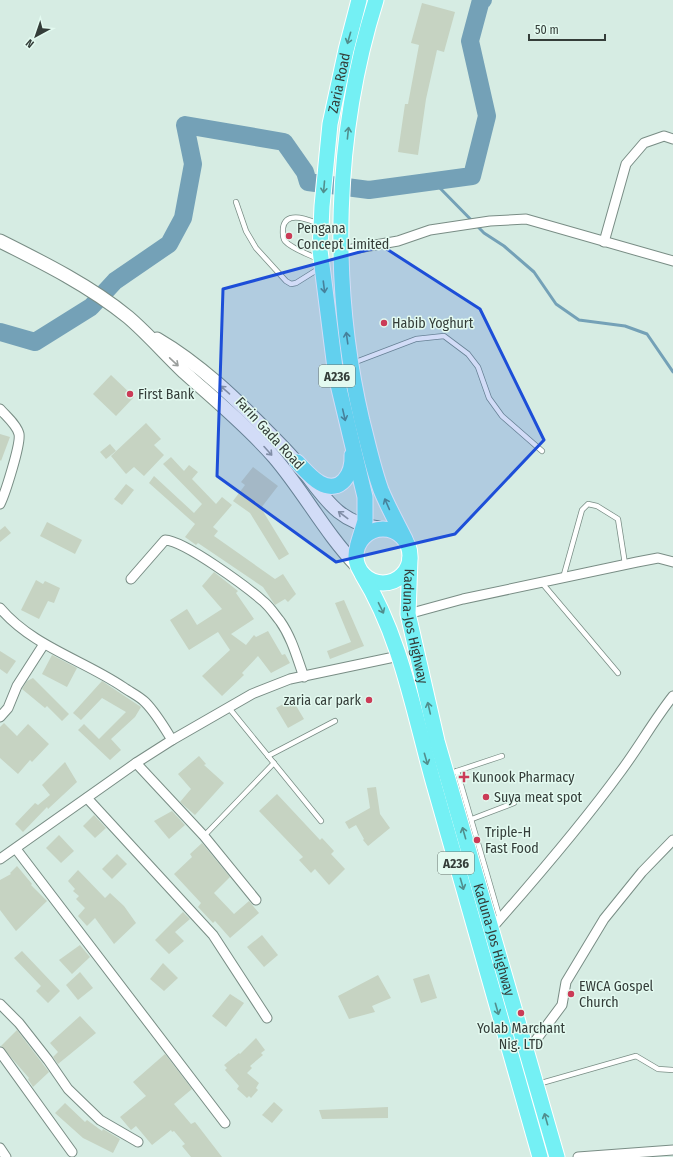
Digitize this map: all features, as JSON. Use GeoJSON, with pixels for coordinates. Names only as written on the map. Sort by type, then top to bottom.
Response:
{"type":"FeatureCollection","features":[{"type":"Feature","properties":{"kind":"highway","name":"Zaria Road"},"geometry":{"type":"LineString","coordinates":[[322,224],[325,168],[330,124],[337,88],[360,0]]}},
{"type":"Feature","properties":{"kind":"highway","name":"A236"},"geometry":{"type":"LineString","coordinates":[[376,0],[358,70],[349,128],[341,209],[342,294],[356,395],[375,470],[389,508],[409,548],[410,558]]}},
{"type":"Feature","properties":{"kind":"highway","name":"A236"},"geometry":{"type":"LineString","coordinates":[[322,224],[321,264],[336,376],[365,497],[366,509],[364,526],[355,556],[359,570]]}},
{"type":"Feature","properties":{"kind":"highway","name":"A236"},"geometry":{"type":"LineString","coordinates":[[297,462],[319,483],[325,486],[337,485],[342,483],[351,472],[353,466],[351,442]]}},
{"type":"Feature","properties":{"kind":"highway"},"geometry":{"type":"LineString","coordinates":[[358,544],[361,538],[368,532],[379,528],[397,532],[405,539]]}},
{"type":"Feature","properties":{"kind":"highway"},"geometry":{"type":"LineString","coordinates":[[359,570],[374,582],[389,583],[404,574],[410,558]]}},
{"type":"Feature","properties":{"kind":"highway","name":"Kaduna-Jos Highway"},"geometry":{"type":"LineString","coordinates":[[410,558],[408,614],[496,924],[527,1052],[557,1157]]}},
{"type":"Feature","properties":{"kind":"highway","name":"Kaduna-Jos Highway"},"geometry":{"type":"LineString","coordinates":[[359,570],[383,611],[400,656],[419,734],[540,1157]]}},
{"type":"Feature","properties":{"kind":"main road","name":"Farin Gada Road"},"geometry":{"type":"LineString","coordinates":[[0,242],[85,287],[112,304],[147,334],[167,356],[241,422],[268,451],[301,491],[337,545],[359,570]]}},
{"type":"Feature","properties":{"kind":"main road","name":"Farin Gada Road"},"geometry":{"type":"LineString","coordinates":[[147,334],[178,351],[210,377],[297,462],[333,507],[349,520],[364,526],[379,528]]}},
{"type":"Feature","properties":{"kind":"street"},"geometry":{"type":"LineString","coordinates":[[604,242],[626,164],[644,143],[664,136],[673,139]]}},
{"type":"Feature","properties":{"kind":"street"},"geometry":{"type":"LineString","coordinates":[[341,251],[398,241],[430,230],[461,227],[490,221],[526,219],[673,261]]}},
{"type":"Feature","properties":{"kind":"street"},"geometry":{"type":"LineString","coordinates":[[0,410],[14,426],[19,435],[13,464],[0,504]]}},
{"type":"Feature","properties":{"kind":"street"},"geometry":{"type":"LineString","coordinates":[[131,579],[165,540],[172,540],[187,547],[266,603],[290,639],[304,677]]}},
{"type":"Feature","properties":{"kind":"street"},"geometry":{"type":"LineString","coordinates":[[408,614],[463,599],[625,564],[658,558],[673,562]]}},
{"type":"Feature","properties":{"kind":"street"},"geometry":{"type":"LineString","coordinates":[[1,610],[13,622],[44,644],[89,667],[144,702],[158,718],[172,740]]}},
{"type":"Feature","properties":{"kind":"street"},"geometry":{"type":"LineString","coordinates":[[0,717],[8,708],[18,686],[44,644]]}},
{"type":"Feature","properties":{"kind":"street"},"geometry":{"type":"LineString","coordinates":[[0,860],[136,763],[172,740],[252,694],[290,679],[400,656]]}},
{"type":"Feature","properties":{"kind":"street"},"geometry":{"type":"LineString","coordinates":[[496,924],[578,828],[622,770],[658,714],[673,696]]}},
{"type":"Feature","properties":{"kind":"street"},"geometry":{"type":"LineString","coordinates":[[136,763],[204,836],[256,900]]}},
{"type":"Feature","properties":{"kind":"street"},"geometry":{"type":"LineString","coordinates":[[87,798],[213,935],[267,1018]]}},
{"type":"Feature","properties":{"kind":"street"},"geometry":{"type":"LineString","coordinates":[[527,1052],[562,1005],[566,982],[604,919],[642,872],[673,840]]}},
{"type":"Feature","properties":{"kind":"street"},"geometry":{"type":"LineString","coordinates":[[16,849],[225,1123]]}},
{"type":"Feature","properties":{"kind":"street"},"geometry":{"type":"LineString","coordinates":[[0,1004],[19,1023],[48,1060],[68,1089],[100,1120],[138,1142]]}},
{"type":"Feature","properties":{"kind":"street"},"geometry":{"type":"LineString","coordinates":[[0,1052],[72,1152]]}},
{"type":"Feature","properties":{"kind":"street"},"geometry":{"type":"LineString","coordinates":[[0,1148],[6,1157]]}},
{"type":"Feature","properties":{"kind":"street"},"geometry":{"type":"LineString","coordinates":[[578,1157],[673,1150]]}},
{"type":"Feature","properties":{"kind":"lane"},"geometry":{"type":"LineString","coordinates":[[236,202],[246,231],[254,244],[286,281],[291,284],[296,283],[321,264],[284,240],[284,224],[289,218],[294,217],[322,224]]}},
{"type":"Feature","properties":{"kind":"lane"},"geometry":{"type":"LineString","coordinates":[[351,364],[416,339],[444,336],[468,354],[478,367],[489,398],[502,416],[542,451]]}},
{"type":"Feature","properties":{"kind":"lane"},"geometry":{"type":"LineString","coordinates":[[563,578],[582,510],[588,504],[597,506],[618,519],[625,564]]}},
{"type":"Feature","properties":{"kind":"lane"},"geometry":{"type":"LineString","coordinates":[[542,583],[618,674]]}},
{"type":"Feature","properties":{"kind":"lane"},"geometry":{"type":"LineString","coordinates":[[228,708],[321,821]]}},
{"type":"Feature","properties":{"kind":"lane"},"geometry":{"type":"LineString","coordinates":[[268,756],[335,721]]}},
{"type":"Feature","properties":{"kind":"lane"},"geometry":{"type":"LineString","coordinates":[[496,924],[472,819],[452,773],[502,756]]}},
{"type":"Feature","properties":{"kind":"lane"},"geometry":{"type":"LineString","coordinates":[[204,836],[274,764]]}},
{"type":"Feature","properties":{"kind":"lane"},"geometry":{"type":"LineString","coordinates":[[472,819],[514,803]]}},
{"type":"Feature","properties":{"kind":"lane"},"geometry":{"type":"LineString","coordinates":[[537,1085],[636,1056],[658,1069],[673,1070]]}},
{"type":"Feature","properties":{"kind":"highlighted area"},"geometry":{"type":"Polygon","coordinates":[[[382,246],[480,309],[544,440],[455,534],[336,562],[217,476],[223,289],[382,246]]]}},
{"type":"Feature","properties":{"kind":"building"},"geometry":{"type":"Polygon","coordinates":[[[422,3],[455,12],[444,52],[437,50],[426,99],[418,155],[398,152],[405,104],[408,104],[419,45],[411,43],[422,3]]]}},
{"type":"Feature","properties":{"kind":"building"},"geometry":{"type":"Polygon","coordinates":[[[111,375],[134,397],[116,416],[93,394],[111,375]]]}},
{"type":"Feature","properties":{"kind":"building"},"geometry":{"type":"Polygon","coordinates":[[[146,423],[161,439],[154,445],[164,455],[144,476],[134,467],[126,474],[111,456],[146,423]]]}},
{"type":"Feature","properties":{"kind":"building"},"geometry":{"type":"Polygon","coordinates":[[[0,434],[10,437],[1,461],[0,460],[0,434]]]}},
{"type":"Feature","properties":{"kind":"building"},"geometry":{"type":"Polygon","coordinates":[[[110,444],[116,451],[106,459],[100,452],[110,444]]]}},
{"type":"Feature","properties":{"kind":"building"},"geometry":{"type":"Polygon","coordinates":[[[171,457],[184,471],[189,465],[198,472],[192,479],[216,504],[222,497],[232,505],[213,527],[218,531],[214,536],[275,579],[283,574],[296,594],[288,602],[285,599],[275,605],[263,587],[198,543],[196,545],[185,537],[195,524],[149,483],[154,476],[194,513],[202,504],[163,464],[171,457]]]}},
{"type":"Feature","properties":{"kind":"building"},"geometry":{"type":"Polygon","coordinates":[[[253,467],[278,486],[261,508],[289,554],[279,560],[250,513],[233,501],[245,485],[241,482],[253,467]]]}},
{"type":"Feature","properties":{"kind":"building"},"geometry":{"type":"Polygon","coordinates":[[[126,484],[134,490],[122,505],[114,499],[126,484]]]}},
{"type":"Feature","properties":{"kind":"building"},"geometry":{"type":"Polygon","coordinates":[[[47,522],[82,540],[75,554],[40,536],[47,522]]]}},
{"type":"Feature","properties":{"kind":"building"},"geometry":{"type":"Polygon","coordinates":[[[5,526],[11,533],[0,542],[0,530],[5,526]]]}},
{"type":"Feature","properties":{"kind":"building"},"geometry":{"type":"Polygon","coordinates":[[[214,572],[238,591],[236,593],[254,619],[231,634],[246,645],[254,635],[256,637],[268,631],[282,655],[285,654],[290,663],[271,673],[258,656],[242,673],[244,675],[222,696],[202,676],[230,650],[218,632],[189,650],[170,620],[187,609],[197,625],[222,609],[202,586],[214,572]]]}},
{"type":"Feature","properties":{"kind":"building"},"geometry":{"type":"Polygon","coordinates":[[[36,580],[43,584],[45,581],[60,588],[54,603],[48,601],[39,619],[21,610],[36,580]]]}},
{"type":"Feature","properties":{"kind":"building"},"geometry":{"type":"Polygon","coordinates":[[[344,600],[364,646],[330,659],[327,651],[351,642],[335,603],[344,600]]]}},
{"type":"Feature","properties":{"kind":"building"},"geometry":{"type":"Polygon","coordinates":[[[0,651],[16,661],[7,674],[0,669],[0,651]]]}},
{"type":"Feature","properties":{"kind":"building"},"geometry":{"type":"Polygon","coordinates":[[[52,655],[77,668],[67,687],[42,674],[52,655]]]}},
{"type":"Feature","properties":{"kind":"building"},"geometry":{"type":"Polygon","coordinates":[[[33,678],[69,714],[62,721],[47,706],[45,708],[22,689],[27,681],[33,678]]]}},
{"type":"Feature","properties":{"kind":"building"},"geometry":{"type":"Polygon","coordinates":[[[102,681],[141,707],[135,717],[111,739],[121,750],[110,760],[78,730],[84,724],[99,739],[126,712],[102,698],[81,720],[73,713],[102,681]]]}},
{"type":"Feature","properties":{"kind":"building"},"geometry":{"type":"Polygon","coordinates":[[[292,699],[304,719],[288,728],[276,708],[292,699]]]}},
{"type":"Feature","properties":{"kind":"building"},"geometry":{"type":"Polygon","coordinates":[[[4,723],[17,736],[28,724],[49,744],[32,762],[30,760],[18,774],[0,758],[0,727],[4,723]]]}},
{"type":"Feature","properties":{"kind":"building"},"geometry":{"type":"Polygon","coordinates":[[[199,756],[206,764],[204,765],[224,783],[195,815],[180,802],[191,789],[178,774],[199,756]]]}},
{"type":"Feature","properties":{"kind":"building"},"geometry":{"type":"Polygon","coordinates":[[[65,762],[77,782],[48,809],[47,807],[23,832],[15,824],[35,803],[38,805],[50,795],[42,785],[65,762]]]}},
{"type":"Feature","properties":{"kind":"building"},"geometry":{"type":"Polygon","coordinates":[[[376,787],[380,814],[390,828],[368,846],[363,840],[364,839],[356,825],[349,829],[345,822],[370,808],[367,788],[376,787]]]}},
{"type":"Feature","properties":{"kind":"building"},"geometry":{"type":"Polygon","coordinates":[[[277,794],[320,840],[322,838],[334,851],[331,854],[345,869],[329,885],[315,869],[311,873],[299,860],[303,857],[259,811],[277,794]]]}},
{"type":"Feature","properties":{"kind":"building"},"geometry":{"type":"Polygon","coordinates":[[[172,811],[185,825],[169,839],[154,821],[172,811]]]}},
{"type":"Feature","properties":{"kind":"building"},"geometry":{"type":"Polygon","coordinates":[[[94,815],[106,828],[95,838],[83,826],[94,815]]]}},
{"type":"Feature","properties":{"kind":"building"},"geometry":{"type":"Polygon","coordinates":[[[59,835],[74,851],[61,863],[46,848],[59,835]]]}},
{"type":"Feature","properties":{"kind":"building"},"geometry":{"type":"Polygon","coordinates":[[[202,843],[230,877],[214,893],[234,914],[249,901],[259,913],[230,938],[215,921],[213,923],[198,907],[201,903],[174,874],[192,857],[190,854],[202,843]]]}},
{"type":"Feature","properties":{"kind":"building"},"geometry":{"type":"Polygon","coordinates":[[[117,854],[127,864],[112,879],[102,869],[117,854]]]}},
{"type":"Feature","properties":{"kind":"building"},"geometry":{"type":"Polygon","coordinates":[[[17,866],[32,884],[31,885],[47,901],[16,931],[0,910],[0,880],[11,874],[10,873],[17,866]]]}},
{"type":"Feature","properties":{"kind":"building"},"geometry":{"type":"Polygon","coordinates":[[[78,870],[105,898],[110,893],[124,906],[136,923],[114,944],[95,918],[87,926],[78,916],[85,908],[76,899],[79,896],[73,891],[75,889],[68,881],[78,870]]]}},
{"type":"Feature","properties":{"kind":"building"},"geometry":{"type":"Polygon","coordinates":[[[183,912],[190,919],[175,932],[184,941],[169,954],[155,940],[183,912]]]}},
{"type":"Feature","properties":{"kind":"building"},"geometry":{"type":"Polygon","coordinates":[[[262,935],[278,955],[264,967],[247,947],[262,935]]]}},
{"type":"Feature","properties":{"kind":"building"},"geometry":{"type":"Polygon","coordinates":[[[80,945],[90,957],[72,974],[59,960],[80,945]]]}},
{"type":"Feature","properties":{"kind":"building"},"geometry":{"type":"Polygon","coordinates":[[[22,951],[60,991],[48,1003],[36,991],[41,986],[14,958],[22,951]]]}},
{"type":"Feature","properties":{"kind":"building"},"geometry":{"type":"Polygon","coordinates":[[[163,963],[178,978],[164,991],[150,979],[163,963]]]}},
{"type":"Feature","properties":{"kind":"building"},"geometry":{"type":"Polygon","coordinates":[[[80,972],[93,988],[78,1000],[66,985],[80,972]]]}},
{"type":"Feature","properties":{"kind":"building"},"geometry":{"type":"Polygon","coordinates":[[[429,974],[437,998],[421,1003],[413,979],[429,974]]]}},
{"type":"Feature","properties":{"kind":"building"},"geometry":{"type":"Polygon","coordinates":[[[378,975],[391,998],[372,1006],[375,1012],[349,1019],[338,996],[378,975]]]}},
{"type":"Feature","properties":{"kind":"building"},"geometry":{"type":"Polygon","coordinates":[[[230,994],[244,1003],[226,1027],[212,1016],[230,994]]]}},
{"type":"Feature","properties":{"kind":"building"},"geometry":{"type":"Polygon","coordinates":[[[80,1016],[96,1033],[58,1064],[53,1057],[58,1052],[50,1043],[80,1016]]]}},
{"type":"Feature","properties":{"kind":"building"},"geometry":{"type":"Polygon","coordinates":[[[17,1030],[49,1072],[33,1087],[28,1079],[29,1078],[1,1046],[17,1030]]]}},
{"type":"Feature","properties":{"kind":"building"},"geometry":{"type":"Polygon","coordinates":[[[256,1038],[265,1050],[261,1053],[263,1055],[250,1066],[252,1068],[247,1073],[259,1083],[256,1088],[258,1090],[251,1098],[249,1096],[247,1098],[237,1089],[239,1086],[225,1070],[227,1068],[224,1065],[239,1053],[240,1054],[256,1038]]]}},
{"type":"Feature","properties":{"kind":"building"},"geometry":{"type":"Polygon","coordinates":[[[165,1054],[192,1089],[174,1104],[191,1124],[195,1122],[222,1157],[191,1157],[182,1146],[185,1144],[174,1131],[172,1132],[171,1130],[152,1145],[136,1126],[131,1130],[120,1117],[146,1096],[133,1082],[165,1054]]]}},
{"type":"Feature","properties":{"kind":"building"},"geometry":{"type":"Polygon","coordinates":[[[274,1102],[283,1110],[272,1123],[262,1115],[274,1102]]]}},
{"type":"Feature","properties":{"kind":"building"},"geometry":{"type":"Polygon","coordinates":[[[65,1103],[85,1122],[87,1120],[102,1131],[103,1129],[120,1139],[113,1153],[83,1138],[55,1113],[65,1103]]]}},
{"type":"Feature","properties":{"kind":"building"},"geometry":{"type":"Polygon","coordinates":[[[388,1107],[388,1118],[322,1119],[319,1110],[388,1107]]]}},
{"type":"Feature","properties":{"kind":"waterway"},"geometry":{"type":"LineString","coordinates":[[0,332],[35,342],[91,307],[115,281],[169,244],[183,218],[193,164],[185,125],[284,142],[305,172],[308,182],[369,190],[472,176],[487,116],[470,41],[481,0],[483,0]]}},
{"type":"Feature","properties":{"kind":"waterway"},"geometry":{"type":"LineString","coordinates":[[433,181],[484,233],[504,246],[534,272],[556,304],[579,320],[625,326],[647,334],[673,372]]}},
{"type":"Feature","properties":{"kind":"place","name":"Pengana Concept Limited"},"geometry":{"type":"Point","coordinates":[289,236]}},
{"type":"Feature","properties":{"kind":"place","name":"Habib Yoghurt"},"geometry":{"type":"Point","coordinates":[384,323]}},
{"type":"Feature","properties":{"kind":"place","name":"First Bank"},"geometry":{"type":"Point","coordinates":[130,394]}},
{"type":"Feature","properties":{"kind":"place","name":"zaria car park"},"geometry":{"type":"Point","coordinates":[369,700]}},
{"type":"Feature","properties":{"kind":"place","name":"Kunook Pharmacy"},"geometry":{"type":"Point","coordinates":[464,777]}},
{"type":"Feature","properties":{"kind":"place","name":"Suya meat spot"},"geometry":{"type":"Point","coordinates":[486,797]}},
{"type":"Feature","properties":{"kind":"place","name":"Triple-H Fast Food"},"geometry":{"type":"Point","coordinates":[477,840]}},
{"type":"Feature","properties":{"kind":"place","name":"EWCA Gospel Church"},"geometry":{"type":"Point","coordinates":[571,994]}},
{"type":"Feature","properties":{"kind":"place","name":"Yolab Marchant Nig. LTD"},"geometry":{"type":"Point","coordinates":[521,1013]}}]}
